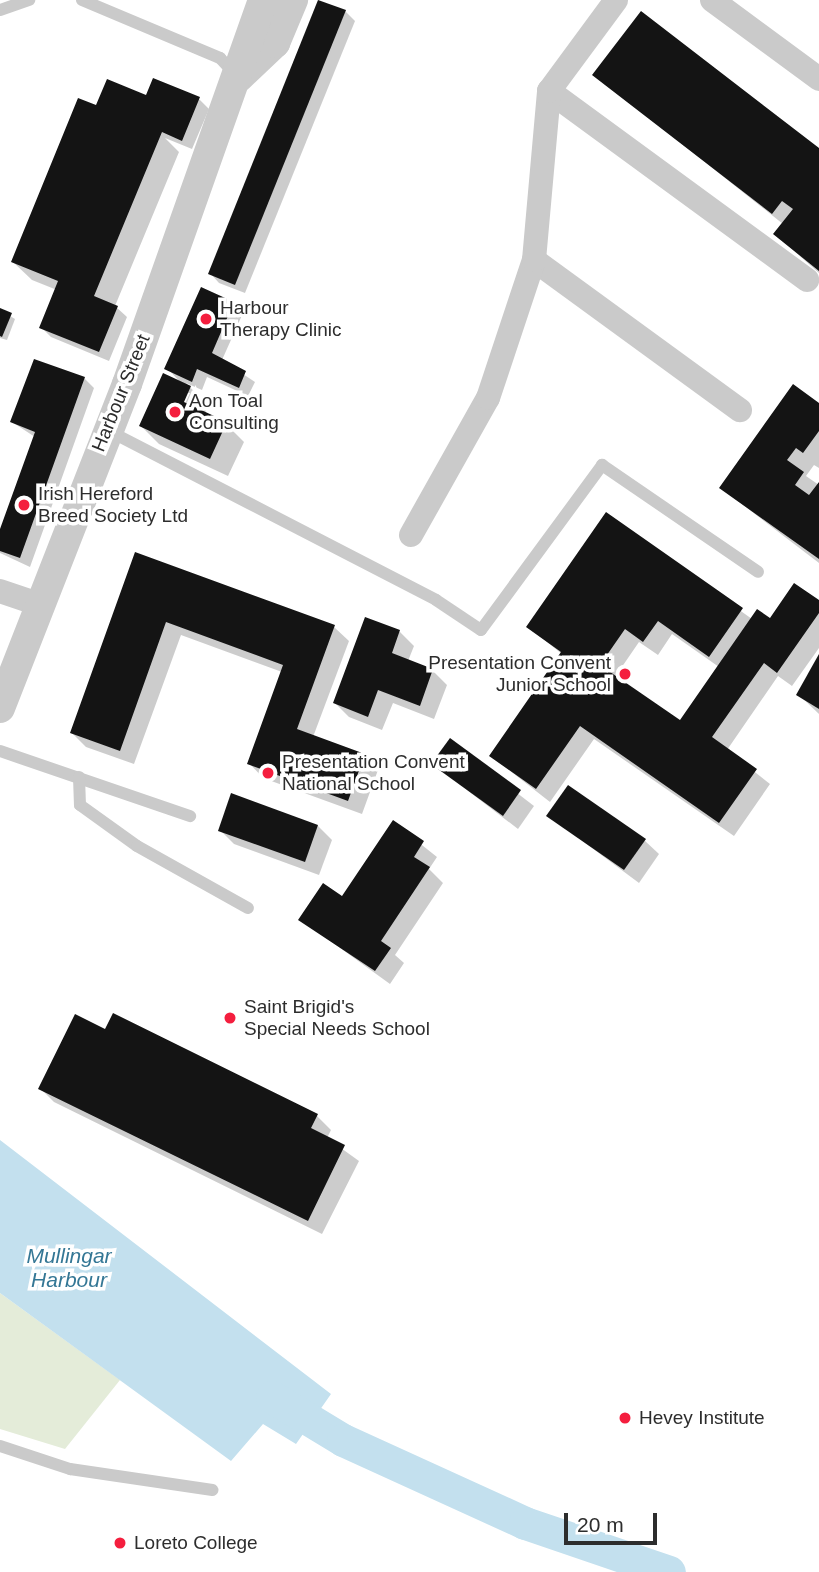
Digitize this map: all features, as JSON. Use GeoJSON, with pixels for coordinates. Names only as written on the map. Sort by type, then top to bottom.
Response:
{"type":"FeatureCollection","features":[{"type":"Feature","properties":{"kind":"street","name":"Harbour Street"},"geometry":{"type":"LineString","coordinates":[[0,708],[106,429],[127,384],[239,77],[263,0]]}},
{"type":"Feature","properties":{"kind":"street","name":"Harbour Street"},"geometry":{"type":"LineString","coordinates":[[239,77],[275,43],[293,0]]}},
{"type":"Feature","properties":{"kind":"street"},"geometry":{"type":"LineString","coordinates":[[411,535],[488,398],[534,260],[549,91],[616,0]]}},
{"type":"Feature","properties":{"kind":"street"},"geometry":{"type":"LineString","coordinates":[[712,0],[819,79]]}},
{"type":"Feature","properties":{"kind":"street"},"geometry":{"type":"LineString","coordinates":[[549,91],[807,280]]}},
{"type":"Feature","properties":{"kind":"street"},"geometry":{"type":"LineString","coordinates":[[534,260],[740,410]]}},
{"type":"Feature","properties":{"kind":"street"},"geometry":{"type":"LineString","coordinates":[[0,591],[38,604]]}},
{"type":"Feature","properties":{"kind":"lane"},"geometry":{"type":"LineString","coordinates":[[0,10],[29,0]]}},
{"type":"Feature","properties":{"kind":"lane"},"geometry":{"type":"LineString","coordinates":[[82,0],[220,58],[239,77]]}},
{"type":"Feature","properties":{"kind":"lane"},"geometry":{"type":"LineString","coordinates":[[106,429],[436,600],[481,630],[602,465],[758,572]]}},
{"type":"Feature","properties":{"kind":"lane"},"geometry":{"type":"LineString","coordinates":[[0,751],[190,816]]}},
{"type":"Feature","properties":{"kind":"lane"},"geometry":{"type":"LineString","coordinates":[[79,777],[80,805],[137,846],[248,908]]}},
{"type":"Feature","properties":{"kind":"lane"},"geometry":{"type":"LineString","coordinates":[[0,1446],[70,1469],[212,1490]]}},
{"type":"Feature","properties":{"kind":"green space"},"geometry":{"type":"Polygon","coordinates":[[[0,1293],[120,1380],[65,1449],[0,1429],[0,1293]]]}},
{"type":"Feature","properties":{"kind":"water","name":"Mullingar Harbour"},"geometry":{"type":"Polygon","coordinates":[[[0,1140],[331,1394],[296,1444],[263,1424],[231,1461],[0,1293],[0,1140]]]}},
{"type":"Feature","properties":{"kind":"building"},"geometry":{"type":"Polygon","coordinates":[[[318,0],[346,10],[235,285],[208,274],[318,0]]]}},
{"type":"Feature","properties":{"kind":"building"},"geometry":{"type":"Polygon","coordinates":[[[641,11],[819,148],[819,271],[773,234],[793,209],[782,201],[772,214],[592,75],[641,11]]]}},
{"type":"Feature","properties":{"kind":"building"},"geometry":{"type":"Polygon","coordinates":[[[153,78],[200,97],[182,141],[162,132],[94,296],[118,306],[99,352],[39,328],[58,281],[11,262],[78,98],[96,105],[107,79],[146,95],[153,78]]]}},
{"type":"Feature","properties":{"kind":"building"},"geometry":{"type":"Polygon","coordinates":[[[201,287],[234,302],[212,353],[246,371],[239,388],[197,369],[192,382],[164,369],[201,287]]]}},
{"type":"Feature","properties":{"kind":"building"},"geometry":{"type":"Polygon","coordinates":[[[0,308],[12,313],[2,337],[0,336],[0,308]]]}},
{"type":"Feature","properties":{"kind":"building"},"geometry":{"type":"Polygon","coordinates":[[[34,359],[85,377],[20,558],[0,551],[0,529],[35,432],[10,422],[34,359]]]}},
{"type":"Feature","properties":{"kind":"building","name":"Aon Toal Consulting"},"geometry":{"type":"Polygon","coordinates":[[[163,373],[191,386],[184,402],[227,422],[210,459],[139,426],[163,373]]]}},
{"type":"Feature","properties":{"kind":"building"},"geometry":{"type":"Polygon","coordinates":[[[793,384],[819,403],[819,431],[803,453],[796,448],[787,460],[804,472],[795,485],[809,495],[819,482],[819,559],[719,488],[793,384]]]}},
{"type":"Feature","properties":{"kind":"building"},"geometry":{"type":"Polygon","coordinates":[[[606,512],[743,608],[709,657],[658,621],[643,642],[625,629],[600,665],[680,720],[757,609],[770,618],[794,583],[819,600],[819,613],[777,673],[764,663],[712,737],[757,769],[719,823],[580,726],[536,789],[489,756],[561,652],[526,627],[606,512]]]}},
{"type":"Feature","properties":{"kind":"building"},"geometry":{"type":"Polygon","coordinates":[[[135,552],[335,625],[297,729],[365,754],[348,801],[247,764],[283,665],[166,622],[120,751],[70,733],[135,552]]]}},
{"type":"Feature","properties":{"kind":"building"},"geometry":{"type":"Polygon","coordinates":[[[365,617],[400,630],[392,653],[433,669],[420,706],[378,690],[368,717],[333,703],[365,617]]]}},
{"type":"Feature","properties":{"kind":"building"},"geometry":{"type":"Polygon","coordinates":[[[819,654],[819,709],[796,695],[819,654]]]}},
{"type":"Feature","properties":{"kind":"building"},"geometry":{"type":"Polygon","coordinates":[[[450,738],[521,790],[503,816],[431,764],[450,738]]]}},
{"type":"Feature","properties":{"kind":"building"},"geometry":{"type":"Polygon","coordinates":[[[568,785],[646,839],[624,870],[546,816],[568,785]]]}},
{"type":"Feature","properties":{"kind":"building"},"geometry":{"type":"Polygon","coordinates":[[[231,793],[318,825],[305,862],[218,831],[231,793]]]}},
{"type":"Feature","properties":{"kind":"building"},"geometry":{"type":"Polygon","coordinates":[[[393,820],[424,841],[414,857],[430,867],[381,941],[391,948],[375,971],[298,920],[323,883],[342,896],[393,820]]]}},
{"type":"Feature","properties":{"kind":"building"},"geometry":{"type":"Polygon","coordinates":[[[113,1013],[318,1114],[311,1128],[345,1145],[308,1221],[38,1089],[75,1014],[105,1029],[113,1013]]]}},
{"type":"Feature","properties":{"kind":"waterway"},"geometry":{"type":"LineString","coordinates":[[272,1397],[343,1440],[525,1523],[669,1572]]}},
{"type":"Feature","properties":{"kind":"place","name":"Harbour Therapy Clinic"},"geometry":{"type":"Point","coordinates":[206,319]}},
{"type":"Feature","properties":{"kind":"place","name":"Aon Toal Consulting"},"geometry":{"type":"Point","coordinates":[175,412]}},
{"type":"Feature","properties":{"kind":"place","name":"Irish Hereford Breed Society Ltd"},"geometry":{"type":"Point","coordinates":[24,505]}},
{"type":"Feature","properties":{"kind":"place","name":"Presentation Convent Junior School"},"geometry":{"type":"Point","coordinates":[625,674]}},
{"type":"Feature","properties":{"kind":"place","name":"Presentation Convent National School"},"geometry":{"type":"Point","coordinates":[268,773]}},
{"type":"Feature","properties":{"kind":"place","name":"Saint Brigid's Special Needs School"},"geometry":{"type":"Point","coordinates":[230,1018]}},
{"type":"Feature","properties":{"kind":"place","name":"Hevey Institute"},"geometry":{"type":"Point","coordinates":[625,1418]}},
{"type":"Feature","properties":{"kind":"place","name":"Loreto College"},"geometry":{"type":"Point","coordinates":[120,1543]}}]}
